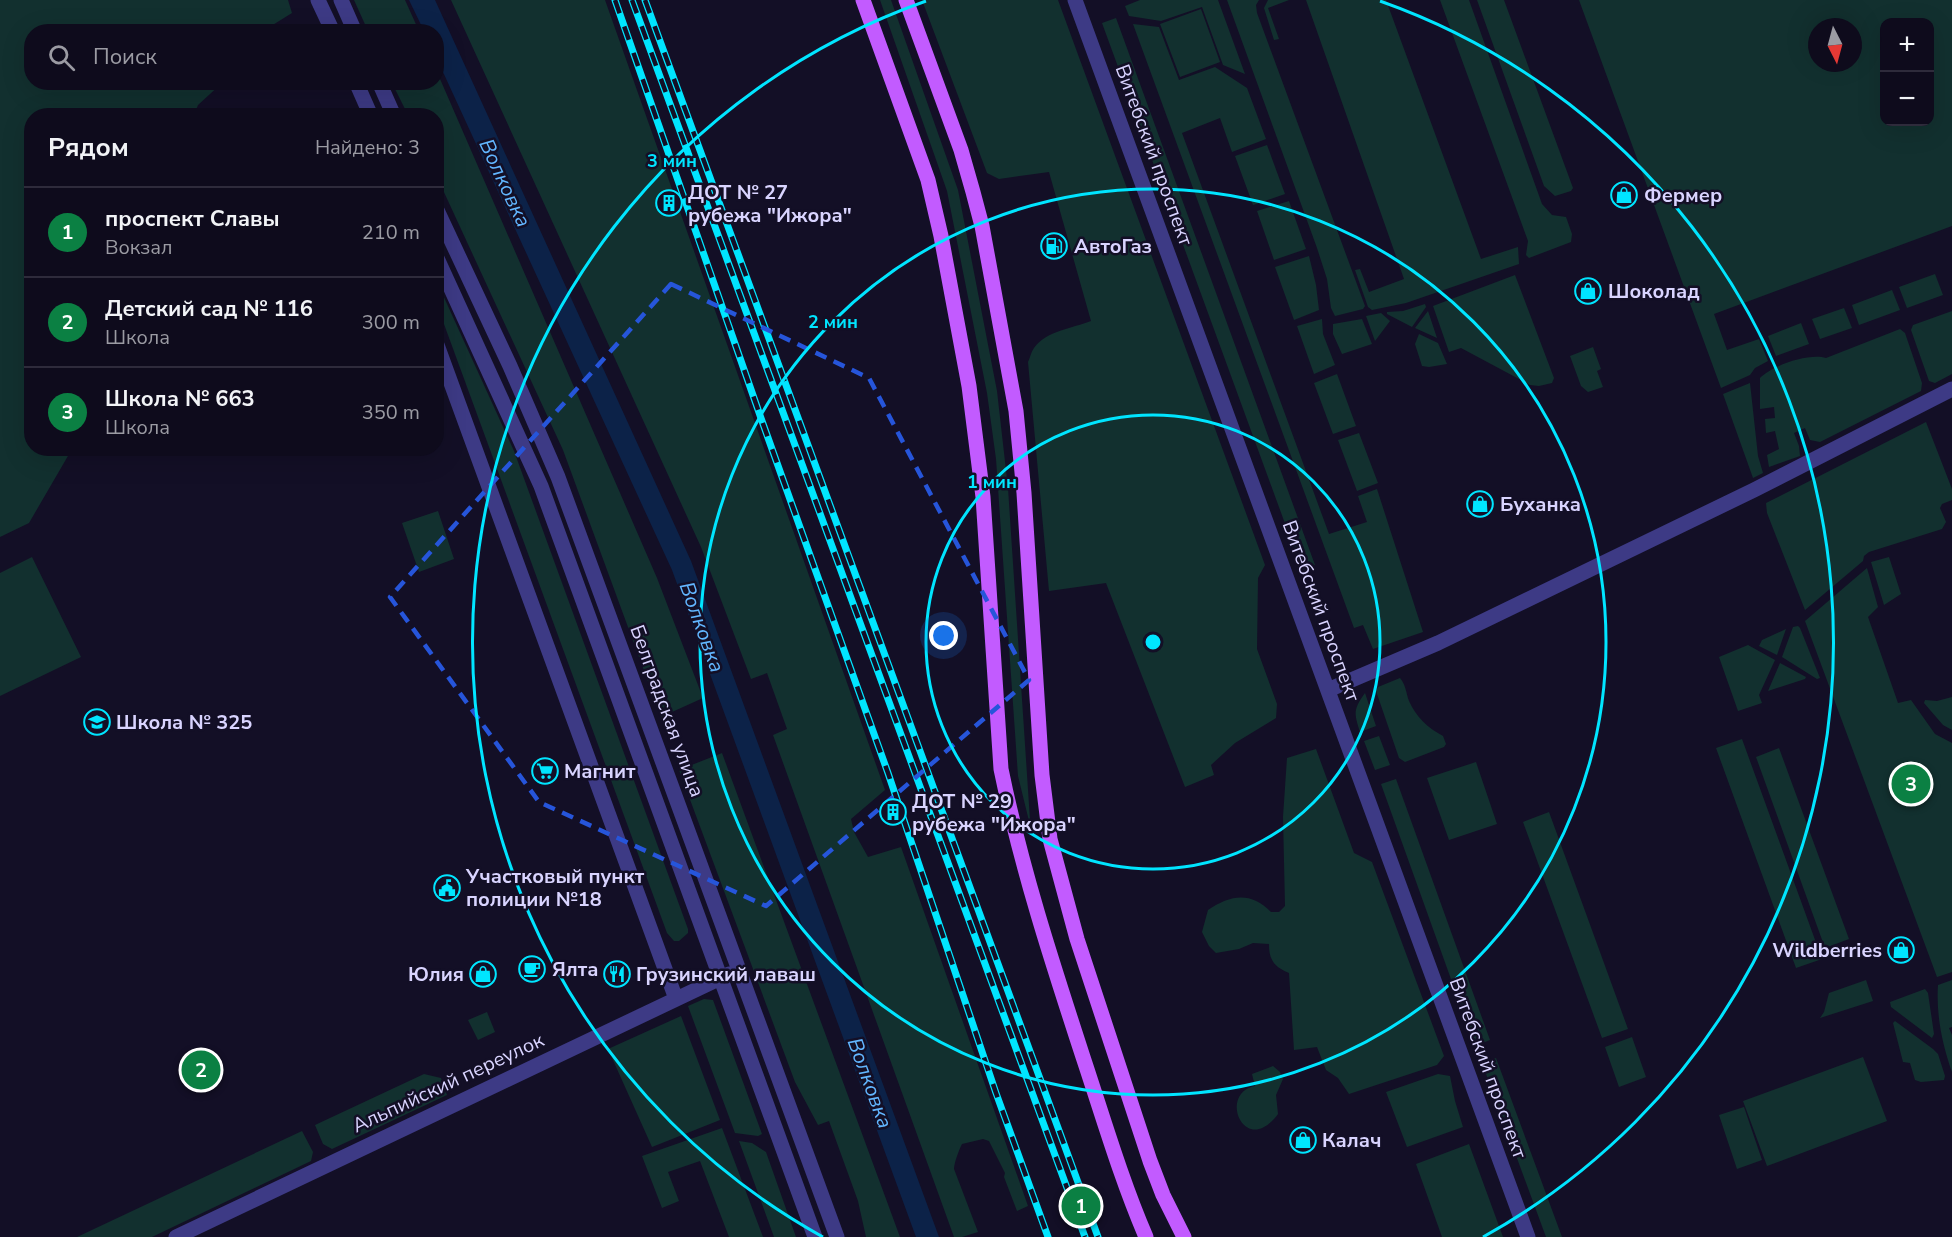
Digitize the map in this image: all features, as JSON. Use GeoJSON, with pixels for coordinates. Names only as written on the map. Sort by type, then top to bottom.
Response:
{"type":"FeatureCollection","features":[{"type":"Feature","properties":{"kind":"main road"},"geometry":{"type":"LineString","coordinates":[[863,0],[928,180],[941,236],[969,386],[982,487],[1001,769],[1007,800],[1048,950],[1105,1123],[1146,1237]]}},
{"type":"Feature","properties":{"kind":"main road"},"geometry":{"type":"LineString","coordinates":[[906,0],[973,192],[1008,363],[1016,411],[1024,493],[1044,806],[1057,870],[1077,939],[1150,1161],[1163,1195],[1184,1237]]}},
{"type":"Feature","properties":{"kind":"street"},"geometry":{"type":"LineString","coordinates":[[318,0],[329,24]]}},
{"type":"Feature","properties":{"kind":"street"},"geometry":{"type":"LineString","coordinates":[[340,0],[351,24]]}},
{"type":"Feature","properties":{"kind":"street","name":"Витебский проспект"},"geometry":{"type":"LineString","coordinates":[[1075,0],[1528,1237]]}},
{"type":"Feature","properties":{"kind":"street"},"geometry":{"type":"LineString","coordinates":[[356,90],[358,108]]}},
{"type":"Feature","properties":{"kind":"street"},"geometry":{"type":"LineString","coordinates":[[359,90],[367,108]]}},
{"type":"Feature","properties":{"kind":"street"},"geometry":{"type":"LineString","coordinates":[[383,90],[390,108]]}},
{"type":"Feature","properties":{"kind":"street","name":"Белградская улица"},"geometry":{"type":"LineString","coordinates":[[444,225],[510,366],[558,477],[837,1237]]}},
{"type":"Feature","properties":{"kind":"street"},"geometry":{"type":"LineString","coordinates":[[444,274],[541,486],[815,1237]]}},
{"type":"Feature","properties":{"kind":"street"},"geometry":{"type":"LineString","coordinates":[[444,364],[676,999]]}},
{"type":"Feature","properties":{"kind":"street"},"geometry":{"type":"LineString","coordinates":[[1328,690],[1449,638],[1763,486],[1952,389]]}},
{"type":"Feature","properties":{"kind":"street","name":"Альпийский переулок"},"geometry":{"type":"LineString","coordinates":[[176,1237],[739,969]]}},
{"type":"Feature","properties":{"kind":"highlighted area"},"geometry":{"type":"Polygon","coordinates":[[[671,284],[869,378],[1029,680],[766,906],[539,802],[390,597],[671,284]]]}},
{"type":"Feature","properties":{"kind":"green space"},"geometry":{"type":"Polygon","coordinates":[[[0,0],[288,0],[292,13],[274,24],[24,24],[24,90],[214,90],[197,108],[24,108],[24,456],[68,456],[29,523],[0,537],[0,0]]]}},
{"type":"Feature","properties":{"kind":"green space"},"geometry":{"type":"Polygon","coordinates":[[[354,0],[405,0],[416,24],[365,24],[354,0]]]}},
{"type":"Feature","properties":{"kind":"green space"},"geometry":{"type":"Polygon","coordinates":[[[451,0],[605,0],[885,790],[851,819],[854,832],[868,857],[901,847],[1028,1206],[1017,1211],[1004,1177],[1005,1173],[989,1141],[983,1139],[962,1144],[954,1169],[978,1232],[954,1237],[773,735],[787,729],[767,673],[751,679],[701,547],[451,0]]]}},
{"type":"Feature","properties":{"kind":"green space"},"geometry":{"type":"Polygon","coordinates":[[[880,0],[891,0],[958,190],[997,391],[1008,488],[1029,821],[1018,776],[996,459],[987,393],[947,191],[880,0]]]}},
{"type":"Feature","properties":{"kind":"green space"},"geometry":{"type":"Polygon","coordinates":[[[922,0],[1058,0],[1265,565],[1258,578],[1257,649],[1277,704],[1276,718],[1235,743],[1211,765],[1214,775],[1185,787],[1106,583],[1049,591],[1028,362],[1034,348],[1045,338],[1091,321],[1049,172],[999,179],[987,173],[922,0]]]}},
{"type":"Feature","properties":{"kind":"green space"},"geometry":{"type":"Polygon","coordinates":[[[1140,0],[1218,0],[1245,74],[1223,65],[1202,7],[1161,21],[1129,16],[1125,6],[1140,0]]]}},
{"type":"Feature","properties":{"kind":"green space"},"geometry":{"type":"Polygon","coordinates":[[[1227,0],[1259,0],[1256,5],[1257,13],[1365,306],[1363,309],[1335,316],[1331,308],[1327,279],[1317,248],[1227,0]]]}},
{"type":"Feature","properties":{"kind":"green space"},"geometry":{"type":"Polygon","coordinates":[[[1268,0],[1289,0],[1268,8],[1279,39],[1274,40],[1264,8],[1268,0]]]}},
{"type":"Feature","properties":{"kind":"green space"},"geometry":{"type":"Polygon","coordinates":[[[1306,0],[1386,0],[1481,259],[1518,247],[1519,264],[1406,303],[1372,310],[1368,307],[1355,270],[1360,269],[1369,292],[1404,279],[1306,0]]]}},
{"type":"Feature","properties":{"kind":"green space"},"geometry":{"type":"Polygon","coordinates":[[[1440,0],[1469,0],[1542,204],[1552,215],[1566,217],[1572,234],[1571,242],[1529,258],[1526,255],[1528,241],[1440,0]]]}},
{"type":"Feature","properties":{"kind":"green space"},"geometry":{"type":"Polygon","coordinates":[[[1477,0],[1504,0],[1573,188],[1571,191],[1555,196],[1544,186],[1477,0]]]}},
{"type":"Feature","properties":{"kind":"green space"},"geometry":{"type":"Polygon","coordinates":[[[1579,0],[1952,0],[1952,226],[1714,314],[1727,350],[1759,339],[1768,361],[1755,368],[1750,375],[1721,388],[1579,0]]]}},
{"type":"Feature","properties":{"kind":"green space"},"geometry":{"type":"Polygon","coordinates":[[[1201,9],[1220,62],[1180,77],[1160,24],[1201,9]]]}},
{"type":"Feature","properties":{"kind":"green space"},"geometry":{"type":"Polygon","coordinates":[[[1116,18],[1315,565],[1302,570],[1102,23],[1116,18]]]}},
{"type":"Feature","properties":{"kind":"green space"},"geometry":{"type":"Polygon","coordinates":[[[1133,24],[1159,27],[1179,80],[1215,67],[1247,88],[1266,139],[1232,152],[1220,118],[1182,133],[1329,534],[1367,522],[1358,496],[1377,489],[1423,632],[1373,649],[1363,625],[1354,628],[1133,24]]]}},
{"type":"Feature","properties":{"kind":"green space"},"geometry":{"type":"Polygon","coordinates":[[[444,88],[657,578],[703,698],[661,717],[563,450],[444,192],[444,108],[404,108],[396,90],[444,90],[444,88]]]}},
{"type":"Feature","properties":{"kind":"green space"},"geometry":{"type":"Polygon","coordinates":[[[1267,145],[1285,194],[1253,205],[1235,156],[1267,145]]]}},
{"type":"Feature","properties":{"kind":"green space"},"geometry":{"type":"Polygon","coordinates":[[[1289,201],[1306,249],[1274,260],[1257,211],[1289,201]]]}},
{"type":"Feature","properties":{"kind":"green space"},"geometry":{"type":"Polygon","coordinates":[[[1309,256],[1319,310],[1294,320],[1275,267],[1309,256]]]}},
{"type":"Feature","properties":{"kind":"green space"},"geometry":{"type":"Polygon","coordinates":[[[1935,274],[1943,295],[1907,308],[1899,287],[1935,274]]]}},
{"type":"Feature","properties":{"kind":"green space"},"geometry":{"type":"Polygon","coordinates":[[[1515,275],[1554,378],[1552,383],[1539,386],[1530,385],[1461,348],[1449,352],[1433,306],[1515,275]]]}},
{"type":"Feature","properties":{"kind":"green space"},"geometry":{"type":"Polygon","coordinates":[[[1892,290],[1900,310],[1859,325],[1852,305],[1892,290]]]}},
{"type":"Feature","properties":{"kind":"green space"},"geometry":{"type":"Polygon","coordinates":[[[444,297],[514,451],[688,929],[688,933],[679,941],[674,941],[667,933],[444,324],[444,297]]]}},
{"type":"Feature","properties":{"kind":"green space"},"geometry":{"type":"Polygon","coordinates":[[[1425,304],[1426,307],[1412,327],[1387,314],[1387,312],[1403,311],[1425,304]]]}},
{"type":"Feature","properties":{"kind":"green space"},"geometry":{"type":"Polygon","coordinates":[[[1844,308],[1852,328],[1820,339],[1812,319],[1844,308]]]}},
{"type":"Feature","properties":{"kind":"green space"},"geometry":{"type":"Polygon","coordinates":[[[1428,311],[1437,338],[1415,328],[1428,311]]]}},
{"type":"Feature","properties":{"kind":"green space"},"geometry":{"type":"Polygon","coordinates":[[[1952,311],[1952,374],[1935,383],[1929,381],[1911,330],[1913,325],[1952,311]]]}},
{"type":"Feature","properties":{"kind":"green space"},"geometry":{"type":"Polygon","coordinates":[[[1381,313],[1390,321],[1375,341],[1366,316],[1381,313]]]}},
{"type":"Feature","properties":{"kind":"green space"},"geometry":{"type":"Polygon","coordinates":[[[1322,319],[1323,334],[1335,365],[1314,374],[1297,326],[1322,319]]]}},
{"type":"Feature","properties":{"kind":"green space"},"geometry":{"type":"Polygon","coordinates":[[[1362,319],[1372,344],[1342,354],[1333,334],[1333,324],[1362,319]]]}},
{"type":"Feature","properties":{"kind":"green space"},"geometry":{"type":"Polygon","coordinates":[[[1801,323],[1809,344],[1776,356],[1768,336],[1801,323]]]}},
{"type":"Feature","properties":{"kind":"green space"},"geometry":{"type":"Polygon","coordinates":[[[1900,329],[1905,333],[1922,383],[1921,391],[1820,442],[1810,440],[1805,428],[1794,433],[1800,456],[1769,467],[1767,455],[1779,449],[1775,431],[1766,433],[1765,419],[1775,418],[1774,407],[1760,409],[1760,378],[1773,369],[1792,361],[1810,357],[1826,358],[1900,329]]]}},
{"type":"Feature","properties":{"kind":"green space"},"geometry":{"type":"Polygon","coordinates":[[[1419,334],[1438,343],[1447,364],[1422,366],[1415,344],[1419,334]]]}},
{"type":"Feature","properties":{"kind":"green space"},"geometry":{"type":"Polygon","coordinates":[[[1593,347],[1601,369],[1597,371],[1603,387],[1588,392],[1581,386],[1570,356],[1593,347]]]}},
{"type":"Feature","properties":{"kind":"green space"},"geometry":{"type":"Polygon","coordinates":[[[1337,374],[1356,426],[1333,434],[1314,383],[1337,374]]]}},
{"type":"Feature","properties":{"kind":"green space"},"geometry":{"type":"Polygon","coordinates":[[[1750,383],[1758,456],[1763,473],[1753,478],[1723,394],[1750,383]]]}},
{"type":"Feature","properties":{"kind":"green space"},"geometry":{"type":"Polygon","coordinates":[[[1926,422],[1952,489],[1952,500],[1942,504],[1940,508],[1946,522],[1942,529],[1869,552],[1864,556],[1863,561],[1805,610],[1767,513],[1766,503],[1926,422]]]}},
{"type":"Feature","properties":{"kind":"green space"},"geometry":{"type":"Polygon","coordinates":[[[1359,433],[1378,483],[1357,491],[1338,440],[1359,433]]]}},
{"type":"Feature","properties":{"kind":"green space"},"geometry":{"type":"Polygon","coordinates":[[[438,511],[454,559],[419,572],[402,523],[438,511]]]}},
{"type":"Feature","properties":{"kind":"green space"},"geometry":{"type":"Polygon","coordinates":[[[32,557],[81,657],[0,696],[0,573],[32,557]]]}},
{"type":"Feature","properties":{"kind":"green space"},"geometry":{"type":"Polygon","coordinates":[[[1889,557],[1901,594],[1884,605],[1871,562],[1889,557]]]}},
{"type":"Feature","properties":{"kind":"green space"},"geometry":{"type":"Polygon","coordinates":[[[1867,568],[1878,607],[1868,617],[1898,703],[1911,700],[1935,734],[1952,743],[1952,972],[1937,977],[1805,621],[1867,568]]]}},
{"type":"Feature","properties":{"kind":"green space"},"geometry":{"type":"Polygon","coordinates":[[[1798,626],[1820,678],[1817,679],[1782,657],[1793,627],[1798,626]]]}},
{"type":"Feature","properties":{"kind":"green space"},"geometry":{"type":"Polygon","coordinates":[[[1786,629],[1777,655],[1759,646],[1762,640],[1786,629]]]}},
{"type":"Feature","properties":{"kind":"green space"},"geometry":{"type":"Polygon","coordinates":[[[1748,645],[1775,660],[1759,695],[1762,703],[1738,711],[1719,657],[1748,645]]]}},
{"type":"Feature","properties":{"kind":"green space"},"geometry":{"type":"Polygon","coordinates":[[[1780,663],[1806,677],[1768,691],[1780,663]]]}},
{"type":"Feature","properties":{"kind":"green space"},"geometry":{"type":"Polygon","coordinates":[[[1400,678],[1415,712],[1427,726],[1443,736],[1446,744],[1444,747],[1405,762],[1399,758],[1376,691],[1378,687],[1400,678]]]}},
{"type":"Feature","properties":{"kind":"green space"},"geometry":{"type":"Polygon","coordinates":[[[1365,693],[1376,726],[1360,732],[1356,712],[1365,693]]]}},
{"type":"Feature","properties":{"kind":"green space"},"geometry":{"type":"Polygon","coordinates":[[[1952,697],[1952,730],[1943,725],[1924,703],[1925,700],[1937,701],[1952,697]]]}},
{"type":"Feature","properties":{"kind":"green space"},"geometry":{"type":"Polygon","coordinates":[[[1379,736],[1390,765],[1375,770],[1364,741],[1379,736]]]}},
{"type":"Feature","properties":{"kind":"green space"},"geometry":{"type":"Polygon","coordinates":[[[1742,739],[1822,959],[1796,968],[1716,748],[1742,739]]]}},
{"type":"Feature","properties":{"kind":"green space"},"geometry":{"type":"Polygon","coordinates":[[[1779,748],[1849,939],[1825,948],[1756,757],[1779,748]]]}},
{"type":"Feature","properties":{"kind":"green space"},"geometry":{"type":"Polygon","coordinates":[[[1316,749],[1354,853],[1372,862],[1444,1056],[1437,1065],[1349,1094],[1338,1078],[1326,1070],[1317,1047],[1294,1050],[1289,973],[1273,962],[1269,944],[1253,943],[1239,949],[1216,953],[1209,946],[1202,932],[1208,910],[1224,901],[1240,897],[1248,898],[1263,905],[1271,912],[1279,912],[1285,906],[1283,817],[1287,758],[1316,749]]]}},
{"type":"Feature","properties":{"kind":"green space"},"geometry":{"type":"Polygon","coordinates":[[[722,753],[900,1237],[866,1237],[858,1201],[829,1121],[818,1125],[795,1082],[679,770],[722,753]]]}},
{"type":"Feature","properties":{"kind":"green space"},"geometry":{"type":"Polygon","coordinates":[[[1476,762],[1497,824],[1449,840],[1427,778],[1476,762]]]}},
{"type":"Feature","properties":{"kind":"green space"},"geometry":{"type":"Polygon","coordinates":[[[1396,779],[1490,1040],[1475,1046],[1381,784],[1396,779]]]}},
{"type":"Feature","properties":{"kind":"green space"},"geometry":{"type":"Polygon","coordinates":[[[1549,812],[1628,1029],[1602,1038],[1523,822],[1549,812]]]}},
{"type":"Feature","properties":{"kind":"green space"},"geometry":{"type":"Polygon","coordinates":[[[1866,980],[1873,1001],[1820,1018],[1829,993],[1866,980]]]}},
{"type":"Feature","properties":{"kind":"green space"},"geometry":{"type":"Polygon","coordinates":[[[1952,980],[1952,1027],[1949,1028],[1952,1035],[1952,1072],[1940,1029],[1938,985],[1952,980]]]}},
{"type":"Feature","properties":{"kind":"green space"},"geometry":{"type":"Polygon","coordinates":[[[1925,989],[1928,993],[1934,1034],[1932,1038],[1891,1007],[1890,1002],[1925,989]]]}},
{"type":"Feature","properties":{"kind":"green space"},"geometry":{"type":"Polygon","coordinates":[[[704,999],[713,1000],[762,1134],[758,1136],[735,1133],[688,1006],[704,999]]]}},
{"type":"Feature","properties":{"kind":"green space"},"geometry":{"type":"Polygon","coordinates":[[[487,1012],[495,1032],[478,1040],[468,1020],[487,1012]]]}},
{"type":"Feature","properties":{"kind":"green space"},"geometry":{"type":"Polygon","coordinates":[[[681,1016],[720,1120],[652,1147],[608,1049],[681,1016]]]}},
{"type":"Feature","properties":{"kind":"green space"},"geometry":{"type":"Polygon","coordinates":[[[1895,1021],[1938,1054],[1945,1076],[1944,1080],[1921,1082],[1915,1080],[1910,1063],[1903,1062],[1893,1023],[1895,1021]]]}},
{"type":"Feature","properties":{"kind":"green space"},"geometry":{"type":"Polygon","coordinates":[[[1632,1037],[1646,1077],[1619,1087],[1605,1047],[1632,1037]]]}},
{"type":"Feature","properties":{"kind":"green space"},"geometry":{"type":"Polygon","coordinates":[[[1863,1057],[1887,1121],[1767,1166],[1743,1101],[1863,1057]]]}},
{"type":"Feature","properties":{"kind":"green space"},"geometry":{"type":"Polygon","coordinates":[[[1496,1058],[1562,1237],[1546,1237],[1482,1063],[1496,1058]]]}},
{"type":"Feature","properties":{"kind":"green space"},"geometry":{"type":"Polygon","coordinates":[[[1273,1066],[1280,1072],[1283,1079],[1276,1095],[1278,1114],[1266,1126],[1255,1130],[1246,1127],[1240,1120],[1237,1110],[1238,1100],[1244,1091],[1255,1086],[1252,1074],[1273,1066]]]}},
{"type":"Feature","properties":{"kind":"green space"},"geometry":{"type":"Polygon","coordinates":[[[424,1074],[441,1078],[447,1095],[332,1149],[323,1144],[315,1125],[424,1074]]]}},
{"type":"Feature","properties":{"kind":"green space"},"geometry":{"type":"Polygon","coordinates":[[[1438,1074],[1450,1076],[1463,1127],[1407,1147],[1386,1092],[1438,1074]]]}},
{"type":"Feature","properties":{"kind":"green space"},"geometry":{"type":"Polygon","coordinates":[[[1744,1107],[1762,1160],[1737,1169],[1719,1115],[1744,1107]]]}},
{"type":"Feature","properties":{"kind":"green space"},"geometry":{"type":"Polygon","coordinates":[[[722,1128],[763,1237],[729,1237],[700,1161],[668,1172],[679,1201],[662,1208],[642,1156],[722,1128]]]}},
{"type":"Feature","properties":{"kind":"green space"},"geometry":{"type":"Polygon","coordinates":[[[302,1131],[313,1152],[311,1161],[152,1237],[77,1237],[302,1131]]]}},
{"type":"Feature","properties":{"kind":"green space"},"geometry":{"type":"Polygon","coordinates":[[[739,1141],[752,1143],[766,1152],[796,1237],[774,1237],[739,1141]]]}},
{"type":"Feature","properties":{"kind":"green space"},"geometry":{"type":"Polygon","coordinates":[[[1469,1144],[1503,1237],[1442,1237],[1416,1164],[1469,1144]]]}},
{"type":"Feature","properties":{"kind":"water","name":"Волковка"},"geometry":{"type":"Polygon","coordinates":[[[409,0],[435,0],[691,561],[939,1237],[916,1237],[672,570],[444,74],[444,24],[421,24],[409,0]]]}},
{"type":"Feature","properties":{"kind":"railway"},"geometry":{"type":"LineString","coordinates":[[615,0],[888,773],[996,1093],[1048,1237]]}},
{"type":"Feature","properties":{"kind":"railway"},"geometry":{"type":"LineString","coordinates":[[632,0],[1085,1237]]}},
{"type":"Feature","properties":{"kind":"railway"},"geometry":{"type":"LineString","coordinates":[[645,0],[1098,1237]]}},
{"type":"Feature","properties":{"kind":"place","name":"Фермер"},"geometry":{"type":"Point","coordinates":[1624,195]}},
{"type":"Feature","properties":{"kind":"place","name":"ДОТ № 27 рубежа \"Ижора\""},"geometry":{"type":"Point","coordinates":[669,203]}},
{"type":"Feature","properties":{"kind":"place","name":"АвтоГаз"},"geometry":{"type":"Point","coordinates":[1054,246]}},
{"type":"Feature","properties":{"kind":"place","name":"Шоколад"},"geometry":{"type":"Point","coordinates":[1588,291]}},
{"type":"Feature","properties":{"kind":"place","name":"Буханка"},"geometry":{"type":"Point","coordinates":[1480,504]}},
{"type":"Feature","properties":{"kind":"place","name":"Школа № 325"},"geometry":{"type":"Point","coordinates":[97,722]}},
{"type":"Feature","properties":{"kind":"place","name":"Магнит"},"geometry":{"type":"Point","coordinates":[545,771]}},
{"type":"Feature","properties":{"kind":"place","name":"Школа № 663"},"geometry":{"type":"Point","coordinates":[1911,784]}},
{"type":"Feature","properties":{"kind":"place","name":"ДОТ № 29 рубежа \"Ижора\""},"geometry":{"type":"Point","coordinates":[893,812]}},
{"type":"Feature","properties":{"kind":"place","name":"Участковый пункт полиции №18"},"geometry":{"type":"Point","coordinates":[447,888]}},
{"type":"Feature","properties":{"kind":"place","name":"Wildberries"},"geometry":{"type":"Point","coordinates":[1901,950]}},
{"type":"Feature","properties":{"kind":"place","name":"Ялта"},"geometry":{"type":"Point","coordinates":[532,969]}},
{"type":"Feature","properties":{"kind":"place","name":"Юлия"},"geometry":{"type":"Point","coordinates":[483,974]}},
{"type":"Feature","properties":{"kind":"place","name":"Грузинский лаваш"},"geometry":{"type":"Point","coordinates":[617,974]}},
{"type":"Feature","properties":{"kind":"place","name":"Детский сад № 116"},"geometry":{"type":"Point","coordinates":[201,1070]}},
{"type":"Feature","properties":{"kind":"place","name":"Калач"},"geometry":{"type":"Point","coordinates":[1303,1140]}},
{"type":"Feature","properties":{"kind":"place","name":"проспект Славы"},"geometry":{"type":"Point","coordinates":[1081,1206]}}]}
